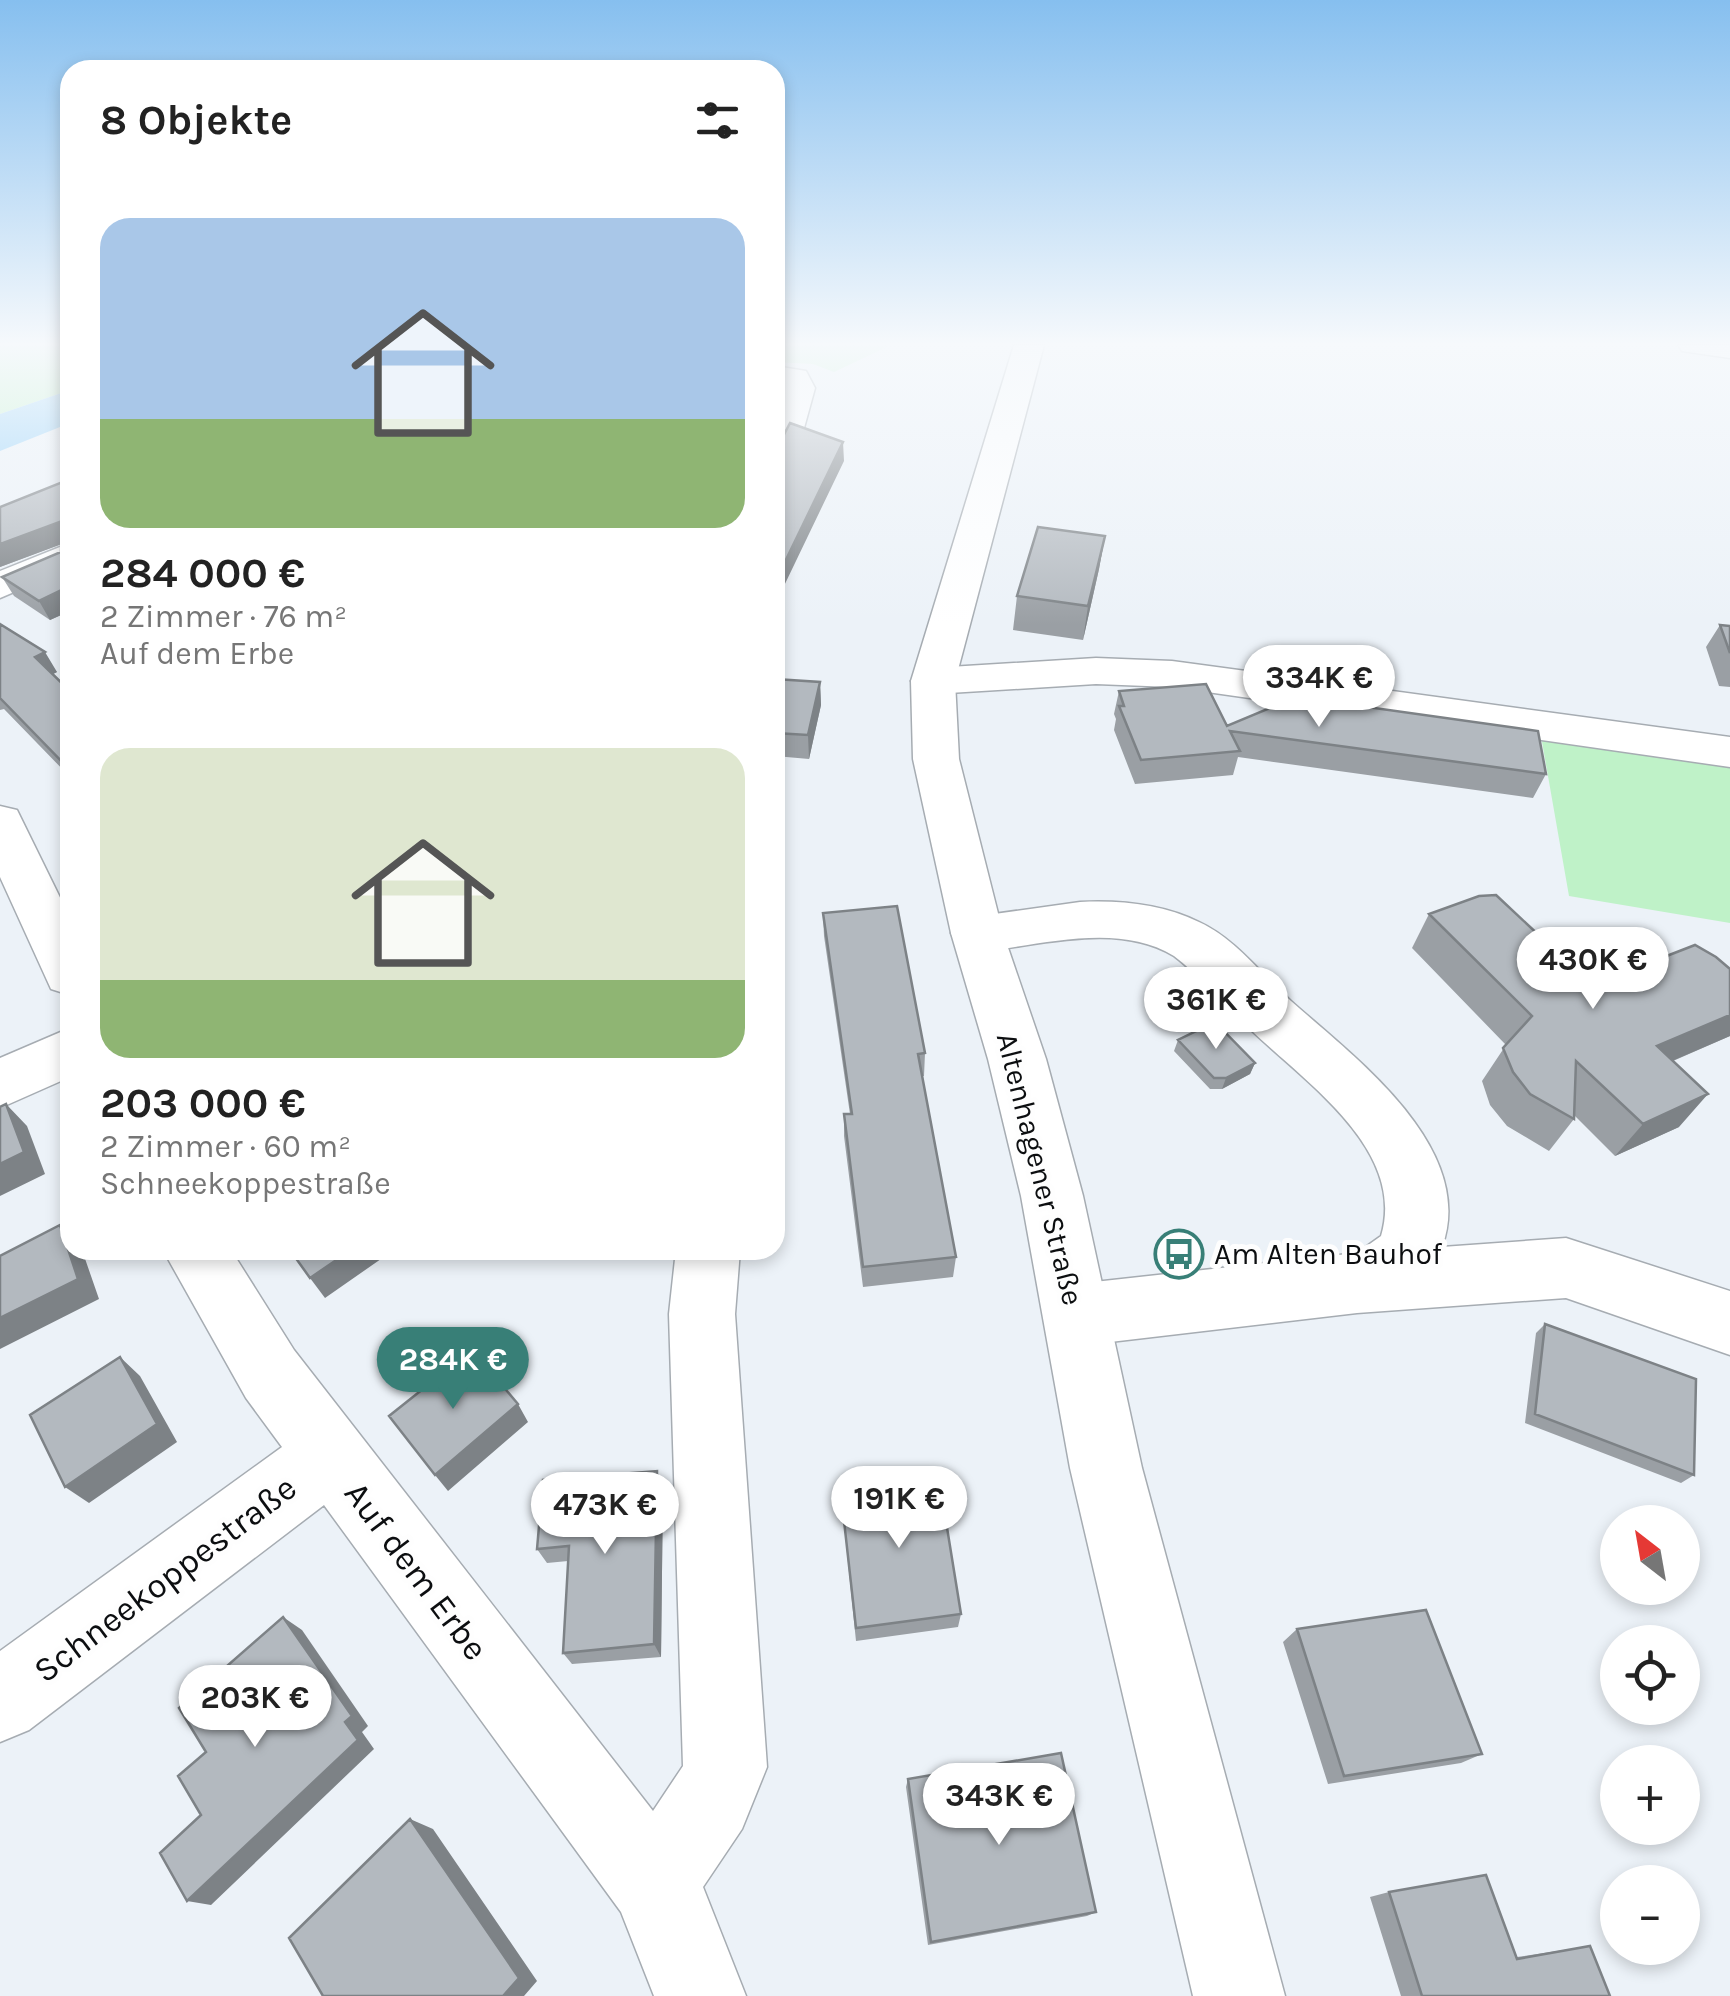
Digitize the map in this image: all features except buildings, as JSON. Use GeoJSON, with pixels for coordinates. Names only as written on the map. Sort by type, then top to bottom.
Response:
{"type":"FeatureCollection","features":[{"type":"Feature","properties":{"kind":"street","name":"Altenhagener Straße"},"geometry":{"type":"LineString","coordinates":[[1002,438],[933,681],[936,758],[977,933],[1020,1072],[1052,1196],[1111,1487],[1239,1996]]}},
{"type":"Feature","properties":{"kind":"street"},"geometry":{"type":"LineString","coordinates":[[0,586],[60,559]]}},
{"type":"Feature","properties":{"kind":"street"},"geometry":{"type":"LineString","coordinates":[[933,681],[1096,671],[1172,674],[1730,752]]}},
{"type":"Feature","properties":{"kind":"street"},"geometry":{"type":"LineString","coordinates":[[0,822],[60,953]]}},
{"type":"Feature","properties":{"kind":"street"},"geometry":{"type":"LineString","coordinates":[[977,933],[1114,920],[1162,928],[1196,946],[1354,1094],[1406,1162],[1415,1190],[1415,1242],[1403,1260],[1386,1274],[1356,1283]]}},
{"type":"Feature","properties":{"kind":"street"},"geometry":{"type":"LineString","coordinates":[[0,1084],[60,1056]]}},
{"type":"Feature","properties":{"kind":"street","name":"Auf dem Erbe"},"geometry":{"type":"LineString","coordinates":[[201,1260],[270,1374],[652,1882],[674,1923],[700,1996]]}},
{"type":"Feature","properties":{"kind":"street"},"geometry":{"type":"LineString","coordinates":[[652,1882],[701,1820],[717,1792],[725,1767],[702,1314],[707,1260]]}},
{"type":"Feature","properties":{"kind":"street"},"geometry":{"type":"LineString","coordinates":[[1076,1315],[1356,1283],[1566,1268],[1730,1322]]}},
{"type":"Feature","properties":{"kind":"street","name":"Schneekoppestraße"},"geometry":{"type":"LineString","coordinates":[[0,1701],[330,1456]]}},
{"type":"Feature","properties":{"kind":"green space"},"geometry":{"type":"Polygon","coordinates":[[[1541,736],[1730,762],[1730,923],[1569,896],[1541,736]]]}},
{"type":"Feature","properties":{"kind":"water"},"geometry":{"type":"Polygon","coordinates":[[[0,438],[32,438],[0,451],[0,438]]]}},
{"type":"Feature","properties":{"kind":"place","name":"Am Alten Bauhof"},"geometry":{"type":"Point","coordinates":[1179,1254]}}]}
